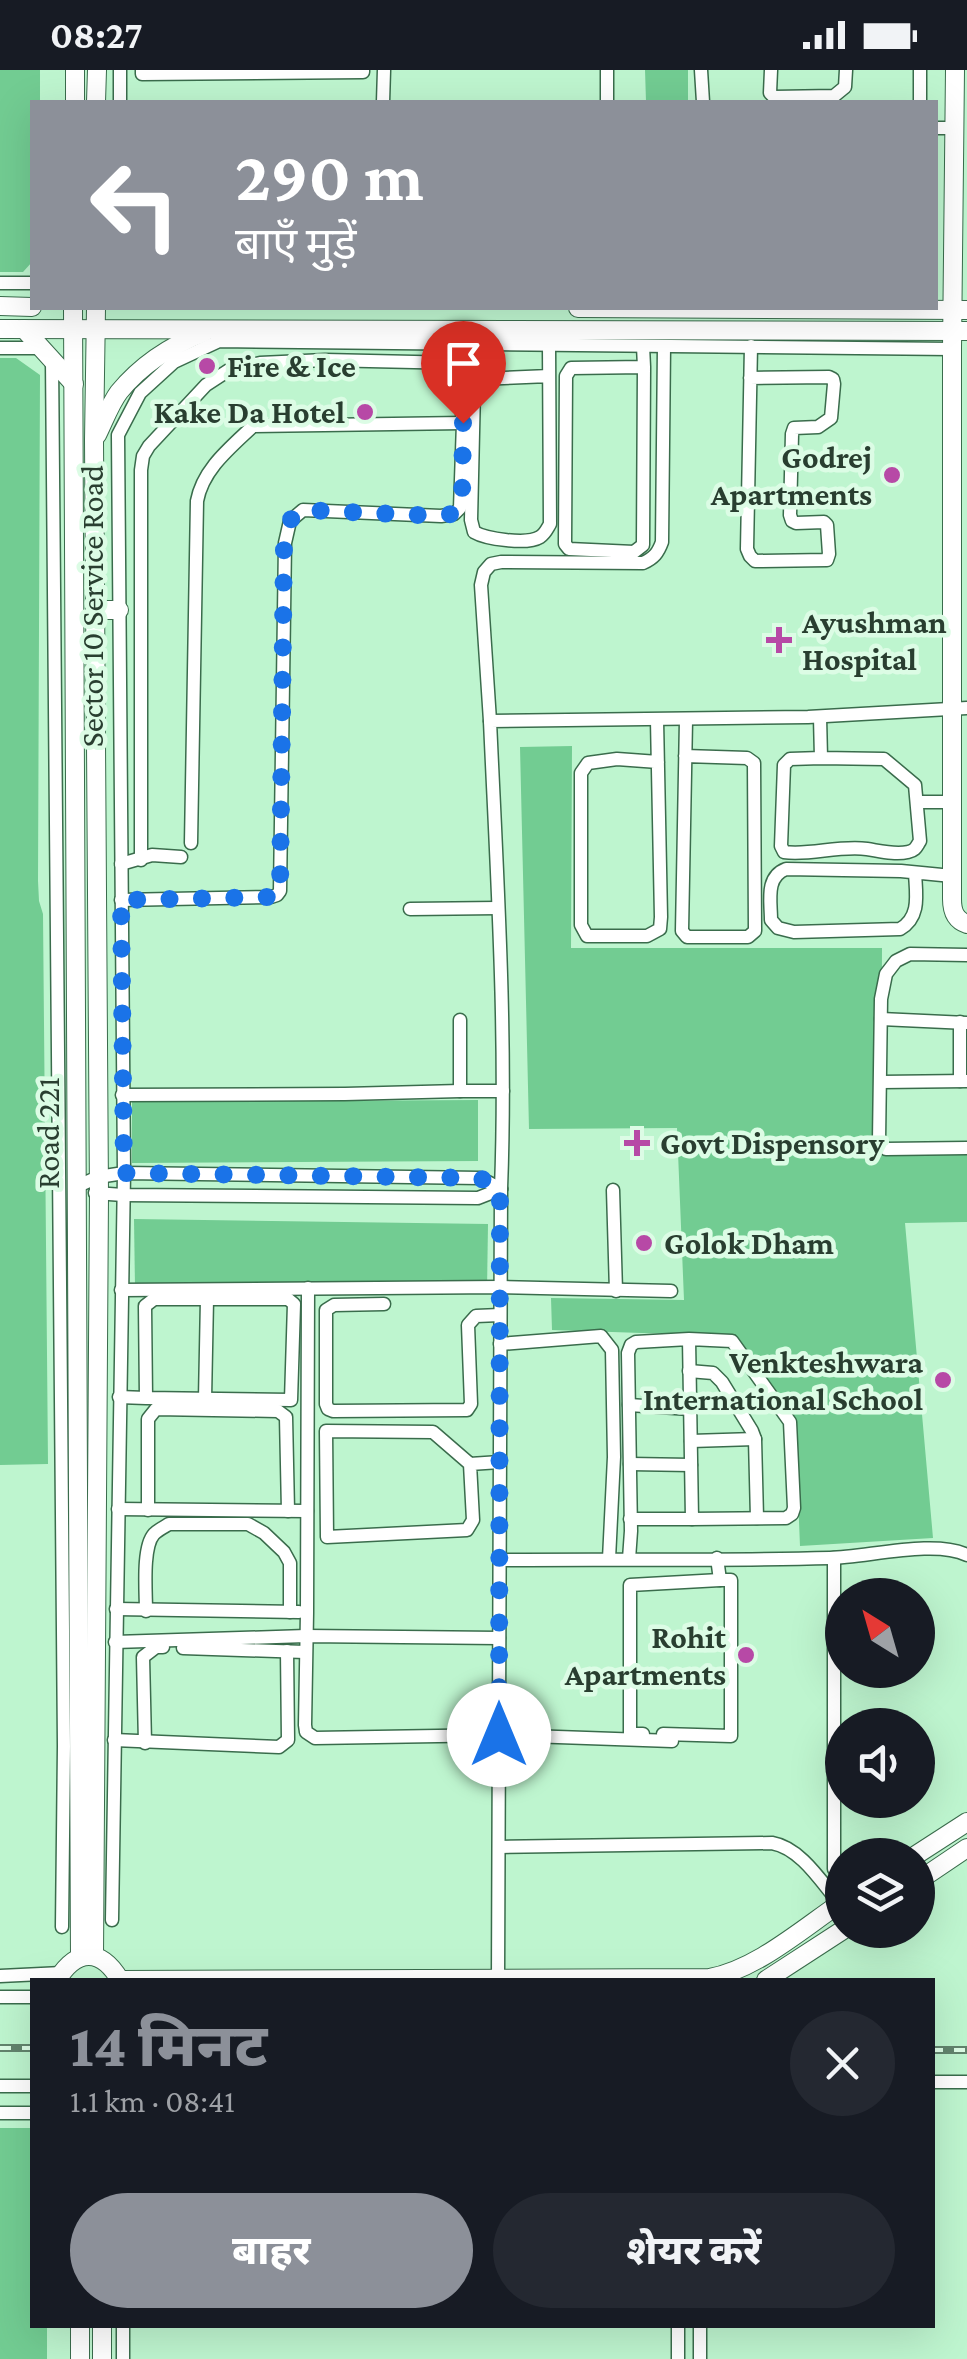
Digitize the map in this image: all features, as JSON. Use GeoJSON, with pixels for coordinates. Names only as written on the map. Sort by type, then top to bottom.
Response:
{"type":"FeatureCollection","features":[{"type":"Feature","properties":{"kind":"main road"},"geometry":{"type":"LineString","coordinates":[[74,70],[74,100]]}},
{"type":"Feature","properties":{"kind":"main road"},"geometry":{"type":"LineString","coordinates":[[96,100],[97,70]]}},
{"type":"Feature","properties":{"kind":"main road"},"geometry":{"type":"LineString","coordinates":[[955,70],[944,278],[960,310],[960,708],[952,802],[952,912],[967,924]]}},
{"type":"Feature","properties":{"kind":"main road"},"geometry":{"type":"LineString","coordinates":[[0,306],[29,303]]}},
{"type":"Feature","properties":{"kind":"main road","name":"Road 221"},"geometry":{"type":"LineString","coordinates":[[73,310],[87,1957]]}},
{"type":"Feature","properties":{"kind":"main road","name":"Road 221"},"geometry":{"type":"LineString","coordinates":[[87,1957],[99,1186],[96,310]]}},
{"type":"Feature","properties":{"kind":"main road"},"geometry":{"type":"LineString","coordinates":[[0,328],[214,328],[375,336],[957,337]]}},
{"type":"Feature","properties":{"kind":"main road"},"geometry":{"type":"LineString","coordinates":[[24,328],[74,384]]}},
{"type":"Feature","properties":{"kind":"main road"},"geometry":{"type":"LineString","coordinates":[[94,440],[118,394],[152,360],[214,328]]}},
{"type":"Feature","properties":{"kind":"main road"},"geometry":{"type":"LineString","coordinates":[[96,610],[119,610]]}},
{"type":"Feature","properties":{"kind":"main road"},"geometry":{"type":"LineString","coordinates":[[54,667],[75,667]]}},
{"type":"Feature","properties":{"kind":"main road"},"geometry":{"type":"LineString","coordinates":[[935,1843],[967,1822]]}},
{"type":"Feature","properties":{"kind":"main road"},"geometry":{"type":"LineString","coordinates":[[935,1869],[967,1848]]}},
{"type":"Feature","properties":{"kind":"main road"},"geometry":{"type":"LineString","coordinates":[[709,1978],[751,1963],[825,1914]]}},
{"type":"Feature","properties":{"kind":"main road"},"geometry":{"type":"LineString","coordinates":[[769,1978],[825,1941]]}},
{"type":"Feature","properties":{"kind":"main road"},"geometry":{"type":"LineString","coordinates":[[59,1977],[66,1966],[87,1957],[110,1964],[119,1978]]}},
{"type":"Feature","properties":{"kind":"main road"},"geometry":{"type":"LineString","coordinates":[[80,2328],[80,2359]]}},
{"type":"Feature","properties":{"kind":"main road"},"geometry":{"type":"LineString","coordinates":[[102,2328],[102,2359]]}},
{"type":"Feature","properties":{"kind":"street"},"geometry":{"type":"LineString","coordinates":[[120,70],[120,100]]}},
{"type":"Feature","properties":{"kind":"street"},"geometry":{"type":"LineString","coordinates":[[142,70],[142,74],[363,70]]}},
{"type":"Feature","properties":{"kind":"street"},"geometry":{"type":"LineString","coordinates":[[383,100],[384,70]]}},
{"type":"Feature","properties":{"kind":"street"},"geometry":{"type":"LineString","coordinates":[[607,70],[608,100]]}},
{"type":"Feature","properties":{"kind":"street"},"geometry":{"type":"LineString","coordinates":[[701,70],[704,100]]}},
{"type":"Feature","properties":{"kind":"street"},"geometry":{"type":"LineString","coordinates":[[771,70],[769,87],[774,97],[834,96],[845,87],[846,70]]}},
{"type":"Feature","properties":{"kind":"street"},"geometry":{"type":"LineString","coordinates":[[920,70],[920,100]]}},
{"type":"Feature","properties":{"kind":"street"},"geometry":{"type":"LineString","coordinates":[[938,128],[954,128]]}},
{"type":"Feature","properties":{"kind":"street"},"geometry":{"type":"LineString","coordinates":[[0,283],[30,283]]}},
{"type":"Feature","properties":{"kind":"street","name":"Sector 10 Service Road"},"geometry":{"type":"LineString","coordinates":[[112,1920],[124,1173],[118,435],[140,393],[174,362],[219,340],[375,336],[462,343],[750,346],[957,337]]}},
{"type":"Feature","properties":{"kind":"street"},"geometry":{"type":"LineString","coordinates":[[121,900],[271,897],[280,892],[284,543],[290,520],[304,510],[441,516],[454,514],[460,508],[463,423],[458,363],[462,343]]}},
{"type":"Feature","properties":{"kind":"street"},"geometry":{"type":"LineString","coordinates":[[549,344],[550,376],[550,524],[538,538],[484,538],[474,532],[470,520],[474,389],[478,379],[550,376]]}},
{"type":"Feature","properties":{"kind":"street"},"geometry":{"type":"LineString","coordinates":[[643,346],[644,368],[643,545],[634,552],[569,549],[565,544],[566,376],[571,368],[644,368]]}},
{"type":"Feature","properties":{"kind":"street"},"geometry":{"type":"LineString","coordinates":[[498,1978],[503,1091],[482,585],[484,572],[491,564],[501,562],[643,564],[658,552],[662,542],[664,346]]}},
{"type":"Feature","properties":{"kind":"street"},"geometry":{"type":"LineString","coordinates":[[750,346],[747,549],[755,561],[827,560],[827,524],[796,523],[790,516],[792,434],[794,428],[818,426],[831,418],[832,379],[750,378]]}},
{"type":"Feature","properties":{"kind":"street"},"geometry":{"type":"LineString","coordinates":[[0,348],[48,354],[64,1726],[62,1927]]}},
{"type":"Feature","properties":{"kind":"street"},"geometry":{"type":"LineString","coordinates":[[141,860],[141,470],[149,446],[206,385],[228,370],[260,362],[458,363]]}},
{"type":"Feature","properties":{"kind":"street"},"geometry":{"type":"LineString","coordinates":[[191,843],[197,501],[202,480],[253,426],[463,423]]}},
{"type":"Feature","properties":{"kind":"street"},"geometry":{"type":"LineString","coordinates":[[490,721],[686,720],[960,708]]}},
{"type":"Feature","properties":{"kind":"street"},"geometry":{"type":"LineString","coordinates":[[820,716],[822,758]]}},
{"type":"Feature","properties":{"kind":"street"},"geometry":{"type":"LineString","coordinates":[[657,720],[658,762],[661,916],[660,929],[647,936],[587,936],[581,925],[581,773],[588,763],[616,759],[658,762]]}},
{"type":"Feature","properties":{"kind":"street"},"geometry":{"type":"LineString","coordinates":[[685,756],[747,758],[754,763],[755,931],[748,937],[687,937],[682,932],[685,756],[686,720]]}},
{"type":"Feature","properties":{"kind":"street"},"geometry":{"type":"LineString","coordinates":[[822,758],[884,759],[916,785],[920,841],[910,852],[830,848],[784,852],[784,765],[790,759],[822,758]]}},
{"type":"Feature","properties":{"kind":"street"},"geometry":{"type":"LineString","coordinates":[[918,802],[952,802]]}},
{"type":"Feature","properties":{"kind":"street"},"geometry":{"type":"LineString","coordinates":[[121,864],[152,855],[181,857]]}},
{"type":"Feature","properties":{"kind":"street"},"geometry":{"type":"LineString","coordinates":[[915,873],[916,907],[908,924],[900,928],[794,932],[778,928],[771,920],[771,882],[786,869],[915,873],[952,876]]}},
{"type":"Feature","properties":{"kind":"street"},"geometry":{"type":"LineString","coordinates":[[410,909],[498,908]]}},
{"type":"Feature","properties":{"kind":"street"},"geometry":{"type":"LineString","coordinates":[[967,955],[902,956],[886,974],[882,986],[879,1141],[883,1148],[967,1148]]}},
{"type":"Feature","properties":{"kind":"street"},"geometry":{"type":"LineString","coordinates":[[881,1019],[963,1022],[964,1082],[881,1082]]}},
{"type":"Feature","properties":{"kind":"street"},"geometry":{"type":"LineString","coordinates":[[460,1020],[460,1091]]}},
{"type":"Feature","properties":{"kind":"street"},"geometry":{"type":"LineString","coordinates":[[122,1095],[503,1091]]}},
{"type":"Feature","properties":{"kind":"street"},"geometry":{"type":"LineString","coordinates":[[99,1186],[124,1173],[480,1178],[500,1189]]}},
{"type":"Feature","properties":{"kind":"street"},"geometry":{"type":"LineString","coordinates":[[78,1186],[99,1186],[123,1195],[478,1198],[500,1189]]}},
{"type":"Feature","properties":{"kind":"street"},"geometry":{"type":"LineString","coordinates":[[614,1190],[616,1291]]}},
{"type":"Feature","properties":{"kind":"street"},"geometry":{"type":"LineString","coordinates":[[121,1290],[500,1287],[671,1291]]}},
{"type":"Feature","properties":{"kind":"street"},"geometry":{"type":"LineString","coordinates":[[308,1288],[304,1725],[310,1736],[499,1735],[672,1741]]}},
{"type":"Feature","properties":{"kind":"street"},"geometry":{"type":"LineString","coordinates":[[146,1398],[145,1306],[154,1299],[288,1299],[294,1304],[291,1400]]}},
{"type":"Feature","properties":{"kind":"street"},"geometry":{"type":"LineString","coordinates":[[205,1399],[207,1299]]}},
{"type":"Feature","properties":{"kind":"street"},"geometry":{"type":"LineString","coordinates":[[384,1304],[334,1305],[326,1310],[328,1409],[467,1410],[471,1404],[468,1325],[476,1316],[500,1315]]}},
{"type":"Feature","properties":{"kind":"street"},"geometry":{"type":"LineString","coordinates":[[500,1344],[601,1336],[612,1350],[614,1457],[609,1559]]}},
{"type":"Feature","properties":{"kind":"street"},"geometry":{"type":"LineString","coordinates":[[689,1339],[692,1519]]}},
{"type":"Feature","properties":{"kind":"street"},"geometry":{"type":"LineString","coordinates":[[629,1559],[631,1345],[689,1339],[732,1341],[790,1422],[792,1514],[786,1518],[630,1519]]}},
{"type":"Feature","properties":{"kind":"street"},"geometry":{"type":"LineString","coordinates":[[689,1371],[713,1373],[722,1382],[755,1440],[757,1518]]}},
{"type":"Feature","properties":{"kind":"street"},"geometry":{"type":"LineString","coordinates":[[119,1398],[308,1398]]}},
{"type":"Feature","properties":{"kind":"street"},"geometry":{"type":"LineString","coordinates":[[629,1406],[690,1409]]}},
{"type":"Feature","properties":{"kind":"street"},"geometry":{"type":"LineString","coordinates":[[148,1510],[148,1420],[156,1410],[283,1413],[288,1511]]}},
{"type":"Feature","properties":{"kind":"street"},"geometry":{"type":"LineString","coordinates":[[470,1464],[473,1520],[467,1530],[326,1536],[326,1431],[433,1432],[470,1464],[500,1462]]}},
{"type":"Feature","properties":{"kind":"street"},"geometry":{"type":"LineString","coordinates":[[690,1441],[755,1440]]}},
{"type":"Feature","properties":{"kind":"street"},"geometry":{"type":"LineString","coordinates":[[630,1464],[691,1465]]}},
{"type":"Feature","properties":{"kind":"street"},"geometry":{"type":"LineString","coordinates":[[118,1510],[308,1511]]}},
{"type":"Feature","properties":{"kind":"street"},"geometry":{"type":"LineString","coordinates":[[146,1611],[148,1547],[159,1530],[169,1524],[248,1524],[274,1542],[290,1563],[290,1612]]}},
{"type":"Feature","properties":{"kind":"street"},"geometry":{"type":"LineString","coordinates":[[500,1560],[834,1558],[928,1548],[953,1549],[967,1555]]}},
{"type":"Feature","properties":{"kind":"street"},"geometry":{"type":"LineString","coordinates":[[718,1558],[720,1580]]}},
{"type":"Feature","properties":{"kind":"street"},"geometry":{"type":"LineString","coordinates":[[834,1558],[834,1838]]}},
{"type":"Feature","properties":{"kind":"street"},"geometry":{"type":"LineString","coordinates":[[720,1580],[731,1580],[732,1736],[630,1734],[630,1585],[720,1580]]}},
{"type":"Feature","properties":{"kind":"street"},"geometry":{"type":"LineString","coordinates":[[116,1610],[307,1613]]}},
{"type":"Feature","properties":{"kind":"street"},"geometry":{"type":"LineString","coordinates":[[116,1642],[306,1636],[499,1638]]}},
{"type":"Feature","properties":{"kind":"street"},"geometry":{"type":"LineString","coordinates":[[145,1742],[143,1656],[148,1651],[156,1647],[306,1652]]}},
{"type":"Feature","properties":{"kind":"street"},"geometry":{"type":"LineString","coordinates":[[114,1740],[279,1747],[288,1740],[286,1651]]}},
{"type":"Feature","properties":{"kind":"street"},"geometry":{"type":"LineString","coordinates":[[499,1847],[772,1843],[783,1845],[825,1885]]}},
{"type":"Feature","properties":{"kind":"street"},"geometry":{"type":"LineString","coordinates":[[0,1976],[59,1977]]}},
{"type":"Feature","properties":{"kind":"street"},"geometry":{"type":"LineString","coordinates":[[0,1997],[30,1997]]}},
{"type":"Feature","properties":{"kind":"street"},"geometry":{"type":"LineString","coordinates":[[935,2082],[967,2082]]}},
{"type":"Feature","properties":{"kind":"street"},"geometry":{"type":"LineString","coordinates":[[0,2086],[30,2086]]}},
{"type":"Feature","properties":{"kind":"street"},"geometry":{"type":"LineString","coordinates":[[0,2112],[30,2113]]}},
{"type":"Feature","properties":{"kind":"street"},"geometry":{"type":"LineString","coordinates":[[123,2328],[123,2359]]}},
{"type":"Feature","properties":{"kind":"street"},"geometry":{"type":"LineString","coordinates":[[678,2328],[678,2359]]}},
{"type":"Feature","properties":{"kind":"street"},"geometry":{"type":"LineString","coordinates":[[700,2328],[700,2359]]}},
{"type":"Feature","properties":{"kind":"green space"},"geometry":{"type":"Polygon","coordinates":[[[0,70],[40,70],[40,100],[30,100],[30,264],[23,272],[0,272],[0,70]]]}},
{"type":"Feature","properties":{"kind":"green space"},"geometry":{"type":"Polygon","coordinates":[[[645,70],[688,70],[688,100],[646,100],[645,70]]]}},
{"type":"Feature","properties":{"kind":"green space"},"geometry":{"type":"Polygon","coordinates":[[[0,358],[16,358],[40,375],[38,881],[43,914],[48,1464],[0,1465],[0,358]]]}},
{"type":"Feature","properties":{"kind":"green space"},"geometry":{"type":"Polygon","coordinates":[[[572,746],[571,948],[882,948],[881,1150],[967,1150],[967,1222],[905,1223],[933,1538],[800,1546],[795,1423],[732,1336],[552,1330],[551,1298],[684,1300],[677,1128],[529,1129],[520,747],[572,746]]]}},
{"type":"Feature","properties":{"kind":"green space"},"geometry":{"type":"Polygon","coordinates":[[[478,1100],[478,1161],[132,1163],[132,1102],[478,1100]]]}},
{"type":"Feature","properties":{"kind":"green space"},"geometry":{"type":"Polygon","coordinates":[[[134,1219],[488,1224],[487,1290],[135,1287],[134,1219]]]}},
{"type":"Feature","properties":{"kind":"green space"},"geometry":{"type":"Polygon","coordinates":[[[0,2128],[30,2128],[30,2328],[47,2328],[47,2359],[0,2359],[0,2128]]]}},
{"type":"Feature","properties":{"kind":"railway"},"geometry":{"type":"LineString","coordinates":[[0,2048],[30,2048]]}},
{"type":"Feature","properties":{"kind":"railway"},"geometry":{"type":"LineString","coordinates":[[935,2050],[967,2050]]}},
{"type":"Feature","properties":{"kind":"place","name":"Fire & Ice"},"geometry":{"type":"Point","coordinates":[207,366]}},
{"type":"Feature","properties":{"kind":"place","name":"Kake Da Hotel"},"geometry":{"type":"Point","coordinates":[365,412]}},
{"type":"Feature","properties":{"kind":"place","name":"Godrej Apartments"},"geometry":{"type":"Point","coordinates":[892,475]}},
{"type":"Feature","properties":{"kind":"place","name":"Ayushman Hospital"},"geometry":{"type":"Point","coordinates":[779,640]}},
{"type":"Feature","properties":{"kind":"place","name":"Govt Dispensory"},"geometry":{"type":"Point","coordinates":[637,1143]}},
{"type":"Feature","properties":{"kind":"place","name":"Golok Dham"},"geometry":{"type":"Point","coordinates":[644,1243]}},
{"type":"Feature","properties":{"kind":"place","name":"Venkteshwara International School"},"geometry":{"type":"Point","coordinates":[943,1380]}},
{"type":"Feature","properties":{"kind":"place","name":"Rohit Apartments"},"geometry":{"type":"Point","coordinates":[746,1655]}},
{"type":"Feature","properties":{"kind":"route"},"geometry":{"type":"LineString","coordinates":[[463,423],[462,502],[454,514],[304,510],[290,520],[284,543],[280,892],[271,897],[121,900],[124,1173],[480,1178],[500,1189],[499,1735]]}}]}
